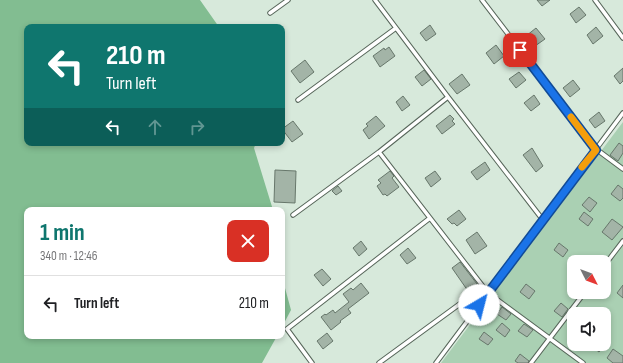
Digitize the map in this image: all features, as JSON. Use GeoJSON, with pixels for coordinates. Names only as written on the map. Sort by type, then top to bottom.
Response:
{"type":"FeatureCollection","features":[{"type":"Feature","properties":{"kind":"lane"},"geometry":{"type":"LineString","coordinates":[[270,13],[288,0]]}},
{"type":"Feature","properties":{"kind":"lane"},"geometry":{"type":"LineString","coordinates":[[375,0],[543,220]]}},
{"type":"Feature","properties":{"kind":"lane"},"geometry":{"type":"LineString","coordinates":[[482,0],[596,150],[623,169]]}},
{"type":"Feature","properties":{"kind":"lane"},"geometry":{"type":"LineString","coordinates":[[595,0],[623,38]]}},
{"type":"Feature","properties":{"kind":"lane"},"geometry":{"type":"LineString","coordinates":[[298,100],[396,28]]}},
{"type":"Feature","properties":{"kind":"lane"},"geometry":{"type":"LineString","coordinates":[[293,215],[379,152],[448,97]]}},
{"type":"Feature","properties":{"kind":"lane"},"geometry":{"type":"LineString","coordinates":[[436,363],[623,113]]}},
{"type":"Feature","properties":{"kind":"lane"},"geometry":{"type":"LineString","coordinates":[[379,152],[488,293],[583,363]]}},
{"type":"Feature","properties":{"kind":"lane"},"geometry":{"type":"LineString","coordinates":[[312,363],[287,329],[430,218]]}},
{"type":"Feature","properties":{"kind":"lane"},"geometry":{"type":"LineString","coordinates":[[611,256],[623,240]]}},
{"type":"Feature","properties":{"kind":"lane"},"geometry":{"type":"LineString","coordinates":[[379,363],[483,287]]}},
{"type":"Feature","properties":{"kind":"lane"},"geometry":{"type":"LineString","coordinates":[[531,363],[580,299]]}},
{"type":"Feature","properties":{"kind":"green space"},"geometry":{"type":"Polygon","coordinates":[[[0,0],[200,0],[217,24],[24,24],[24,146],[255,146],[254,148],[272,207],[24,207],[24,339],[275,339],[262,363],[0,363],[0,0]]]}},
{"type":"Feature","properties":{"kind":"green space"},"geometry":{"type":"Polygon","coordinates":[[[623,122],[623,363],[441,363],[623,122]]]}},
{"type":"Feature","properties":{"kind":"green space"},"geometry":{"type":"Polygon","coordinates":[[[285,288],[291,310],[285,321],[285,288]]]}},
{"type":"Feature","properties":{"kind":"building"},"geometry":{"type":"Polygon","coordinates":[[[537,0],[550,0],[542,6],[537,0]]]}},
{"type":"Feature","properties":{"kind":"building"},"geometry":{"type":"Polygon","coordinates":[[[579,7],[586,15],[576,23],[570,14],[579,7]]]}},
{"type":"Feature","properties":{"kind":"building"},"geometry":{"type":"Polygon","coordinates":[[[430,25],[436,34],[426,41],[420,33],[430,25]]]}},
{"type":"Feature","properties":{"kind":"building"},"geometry":{"type":"Polygon","coordinates":[[[596,27],[603,36],[593,44],[587,35],[596,27]]]}},
{"type":"Feature","properties":{"kind":"building"},"geometry":{"type":"Polygon","coordinates":[[[536,28],[545,39],[535,46],[526,36],[536,28]]]}},
{"type":"Feature","properties":{"kind":"building"},"geometry":{"type":"Polygon","coordinates":[[[496,45],[504,56],[494,64],[486,53],[496,45]]]}},
{"type":"Feature","properties":{"kind":"building"},"geometry":{"type":"Polygon","coordinates":[[[389,47],[395,56],[380,67],[373,56],[384,48],[385,50],[389,47]]]}},
{"type":"Feature","properties":{"kind":"building"},"geometry":{"type":"Polygon","coordinates":[[[305,60],[314,72],[300,83],[291,71],[305,60]]]}},
{"type":"Feature","properties":{"kind":"building"},"geometry":{"type":"Polygon","coordinates":[[[623,68],[623,81],[620,84],[614,76],[623,68]]]}},
{"type":"Feature","properties":{"kind":"building"},"geometry":{"type":"Polygon","coordinates":[[[424,70],[431,79],[422,86],[415,77],[424,70]]]}},
{"type":"Feature","properties":{"kind":"building"},"geometry":{"type":"Polygon","coordinates":[[[519,72],[526,80],[516,88],[509,79],[519,72]]]}},
{"type":"Feature","properties":{"kind":"building"},"geometry":{"type":"Polygon","coordinates":[[[462,74],[470,85],[457,94],[449,84],[462,74]]]}},
{"type":"Feature","properties":{"kind":"building"},"geometry":{"type":"Polygon","coordinates":[[[573,80],[580,89],[570,97],[563,88],[573,80]]]}},
{"type":"Feature","properties":{"kind":"building"},"geometry":{"type":"Polygon","coordinates":[[[534,95],[540,104],[531,111],[524,103],[534,95]]]}},
{"type":"Feature","properties":{"kind":"building"},"geometry":{"type":"Polygon","coordinates":[[[403,96],[410,105],[402,111],[396,102],[403,96]]]}},
{"type":"Feature","properties":{"kind":"building"},"geometry":{"type":"Polygon","coordinates":[[[599,112],[605,121],[595,128],[589,120],[599,112]]]}},
{"type":"Feature","properties":{"kind":"building"},"geometry":{"type":"Polygon","coordinates":[[[450,115],[454,119],[452,121],[455,124],[442,134],[436,126],[450,115]]]}},
{"type":"Feature","properties":{"kind":"building"},"geometry":{"type":"Polygon","coordinates":[[[376,116],[385,126],[369,139],[363,130],[368,126],[366,124],[376,116]]]}},
{"type":"Feature","properties":{"kind":"building"},"geometry":{"type":"Polygon","coordinates":[[[293,121],[303,134],[292,142],[285,133],[285,127],[293,121]]]}},
{"type":"Feature","properties":{"kind":"building"},"geometry":{"type":"Polygon","coordinates":[[[619,143],[623,146],[623,153],[618,161],[610,155],[619,143]]]}},
{"type":"Feature","properties":{"kind":"building"},"geometry":{"type":"Polygon","coordinates":[[[532,148],[543,166],[536,172],[523,155],[532,148]]]}},
{"type":"Feature","properties":{"kind":"building"},"geometry":{"type":"Polygon","coordinates":[[[485,162],[490,170],[477,180],[471,172],[485,162]]]}},
{"type":"Feature","properties":{"kind":"building"},"geometry":{"type":"Polygon","coordinates":[[[275,170],[296,171],[295,203],[274,202],[275,170]]]}},
{"type":"Feature","properties":{"kind":"building"},"geometry":{"type":"Polygon","coordinates":[[[390,171],[394,176],[392,178],[399,187],[387,196],[385,194],[383,195],[377,186],[381,183],[378,180],[390,171]]]}},
{"type":"Feature","properties":{"kind":"building"},"geometry":{"type":"Polygon","coordinates":[[[435,171],[441,179],[431,187],[425,178],[435,171]]]}},
{"type":"Feature","properties":{"kind":"building"},"geometry":{"type":"Polygon","coordinates":[[[618,185],[623,189],[623,198],[620,201],[611,194],[618,185]]]}},
{"type":"Feature","properties":{"kind":"building"},"geometry":{"type":"Polygon","coordinates":[[[338,186],[342,191],[336,195],[332,191],[338,186]]]}},
{"type":"Feature","properties":{"kind":"building"},"geometry":{"type":"Polygon","coordinates":[[[589,197],[597,203],[590,212],[582,205],[589,197]]]}},
{"type":"Feature","properties":{"kind":"building"},"geometry":{"type":"Polygon","coordinates":[[[459,210],[466,219],[457,226],[454,223],[452,224],[447,219],[459,210]]]}},
{"type":"Feature","properties":{"kind":"building"},"geometry":{"type":"Polygon","coordinates":[[[584,212],[593,219],[588,226],[579,219],[584,212]]]}},
{"type":"Feature","properties":{"kind":"building"},"geometry":{"type":"Polygon","coordinates":[[[612,219],[623,227],[612,240],[602,232],[612,219]]]}},
{"type":"Feature","properties":{"kind":"building"},"geometry":{"type":"Polygon","coordinates":[[[477,232],[487,246],[475,254],[466,240],[477,232]]]}},
{"type":"Feature","properties":{"kind":"building"},"geometry":{"type":"Polygon","coordinates":[[[361,241],[367,249],[359,256],[353,248],[361,241]]]}},
{"type":"Feature","properties":{"kind":"building"},"geometry":{"type":"Polygon","coordinates":[[[559,243],[568,250],[563,257],[554,250],[559,243]]]}},
{"type":"Feature","properties":{"kind":"building"},"geometry":{"type":"Polygon","coordinates":[[[408,248],[416,258],[407,264],[400,255],[408,248]]]}},
{"type":"Feature","properties":{"kind":"building"},"geometry":{"type":"Polygon","coordinates":[[[460,262],[477,284],[468,291],[452,268],[460,262]]]}},
{"type":"Feature","properties":{"kind":"building"},"geometry":{"type":"Polygon","coordinates":[[[322,269],[331,279],[323,286],[314,275],[322,269]]]}},
{"type":"Feature","properties":{"kind":"building"},"geometry":{"type":"Polygon","coordinates":[[[361,283],[369,293],[348,309],[351,313],[331,330],[321,317],[333,310],[335,313],[349,302],[343,294],[351,288],[353,290],[361,283]]]}},
{"type":"Feature","properties":{"kind":"building"},"geometry":{"type":"Polygon","coordinates":[[[526,284],[535,291],[529,299],[520,292],[526,284]]]}},
{"type":"Feature","properties":{"kind":"building"},"geometry":{"type":"Polygon","coordinates":[[[623,285],[623,298],[617,293],[623,285]]]}},
{"type":"Feature","properties":{"kind":"building"},"geometry":{"type":"Polygon","coordinates":[[[561,303],[567,308],[562,317],[554,311],[561,303]]]}},
{"type":"Feature","properties":{"kind":"building"},"geometry":{"type":"Polygon","coordinates":[[[502,307],[511,314],[506,320],[497,314],[502,307]]]}},
{"type":"Feature","properties":{"kind":"building"},"geometry":{"type":"Polygon","coordinates":[[[502,323],[510,330],[505,337],[496,330],[502,323]]]}},
{"type":"Feature","properties":{"kind":"building"},"geometry":{"type":"Polygon","coordinates":[[[524,324],[533,330],[527,337],[518,331],[524,324]]]}},
{"type":"Feature","properties":{"kind":"building"},"geometry":{"type":"Polygon","coordinates":[[[484,332],[493,339],[488,345],[479,339],[484,332]]]}},
{"type":"Feature","properties":{"kind":"building"},"geometry":{"type":"Polygon","coordinates":[[[327,333],[333,341],[323,349],[317,341],[327,333]]]}},
{"type":"Feature","properties":{"kind":"building"},"geometry":{"type":"Polygon","coordinates":[[[613,349],[623,356],[623,363],[613,363],[607,358],[613,349]]]}},
{"type":"Feature","properties":{"kind":"building"},"geometry":{"type":"Polygon","coordinates":[[[520,354],[529,361],[528,363],[518,363],[515,361],[520,354]]]}},
{"type":"Feature","properties":{"kind":"slow traffic"},"geometry":{"type":"LineString","coordinates":[[571,117],[596,150],[582,167]]}},
{"type":"Feature","properties":{"kind":"route"},"geometry":{"type":"LineString","coordinates":[[479,305],[596,150],[520,50]]}}]}
